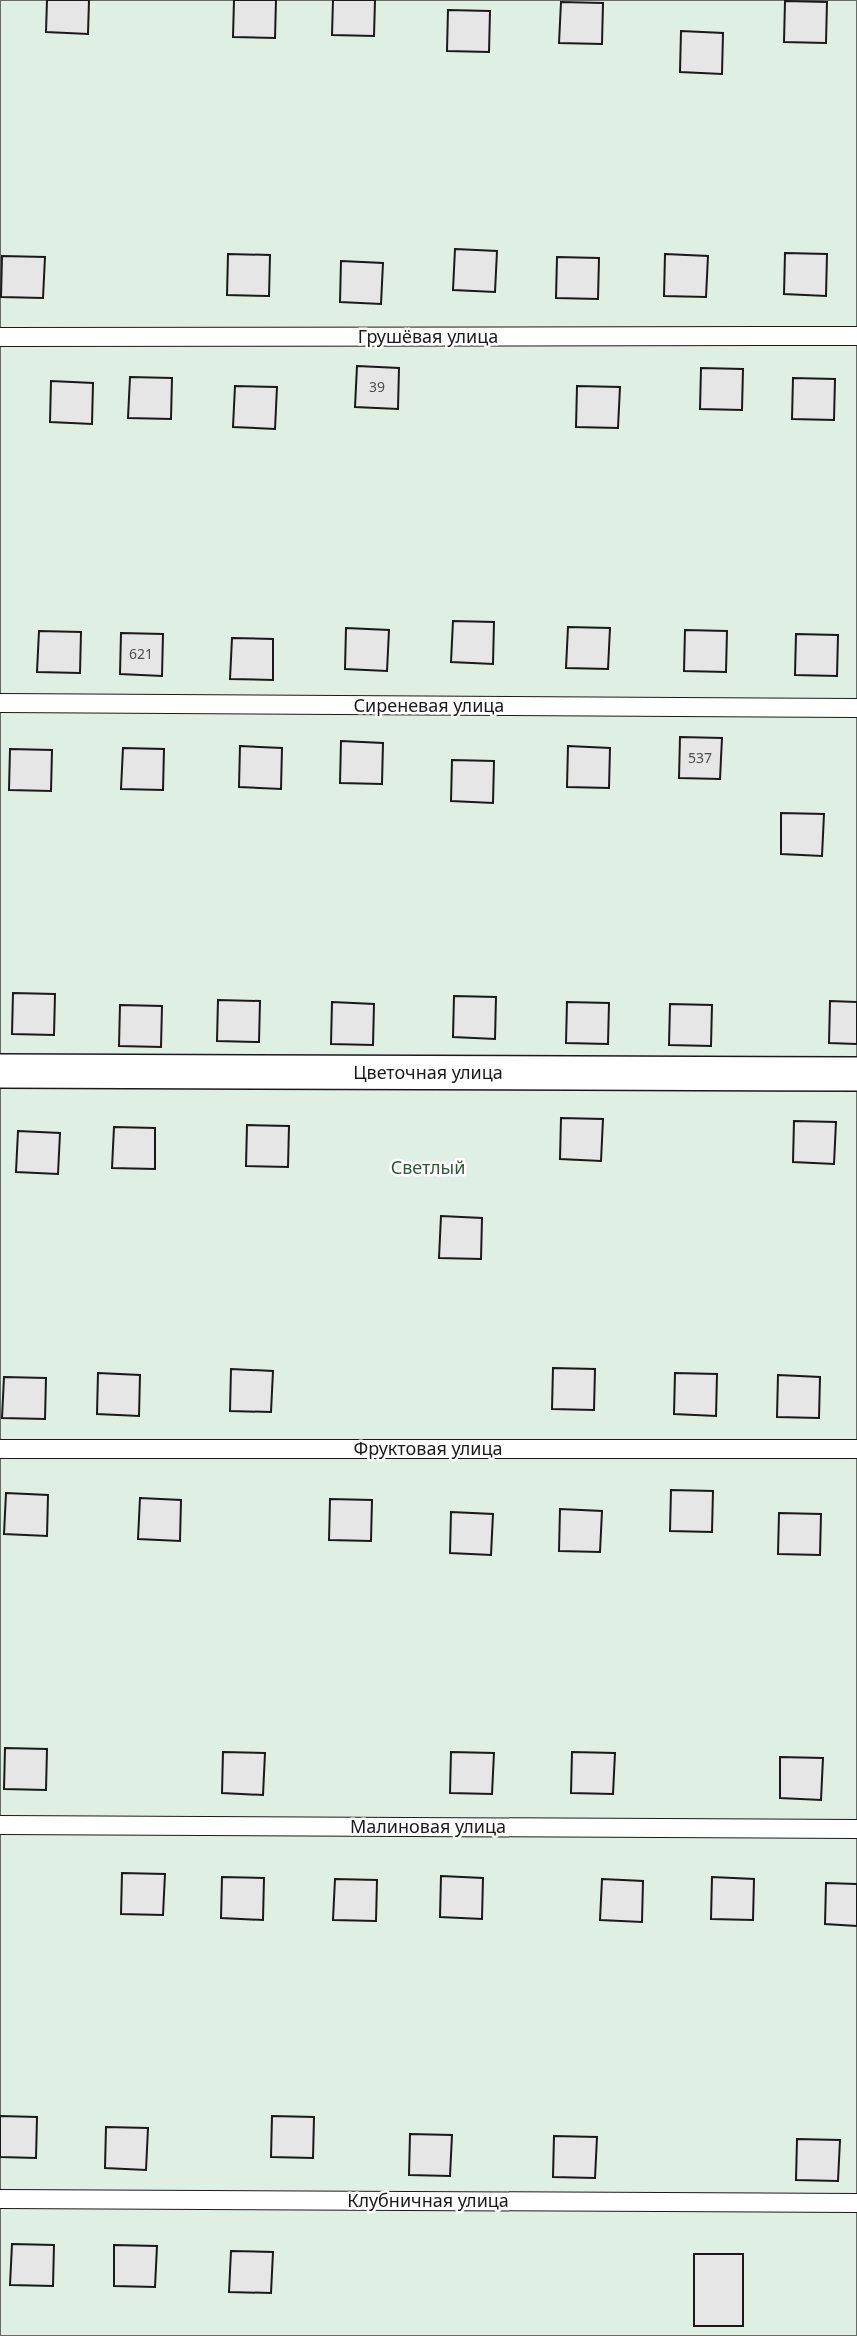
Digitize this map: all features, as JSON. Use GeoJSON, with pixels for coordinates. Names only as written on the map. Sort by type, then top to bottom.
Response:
{"type":"FeatureCollection","features":[{"type":"Feature","properties":{"kind":"street","name":"Цветочная улица"},"geometry":{"type":"LineString","coordinates":[[0,1071],[857,1074]]}},
{"type":"Feature","properties":{"kind":"lane","name":"Грушёвая улица"},"geometry":{"type":"LineString","coordinates":[[0,337],[857,336]]}},
{"type":"Feature","properties":{"kind":"lane","name":"Сиреневая улица"},"geometry":{"type":"LineString","coordinates":[[0,703],[857,708]]}},
{"type":"Feature","properties":{"kind":"lane","name":"Фруктовая улица"},"geometry":{"type":"LineString","coordinates":[[0,1449],[857,1449]]}},
{"type":"Feature","properties":{"kind":"lane","name":"Малиновая улица"},"geometry":{"type":"LineString","coordinates":[[0,1825],[857,1829]]}},
{"type":"Feature","properties":{"kind":"lane","name":"Клубничная улица"},"geometry":{"type":"LineString","coordinates":[[0,2199],[857,2203]]}},
{"type":"Feature","properties":{"kind":"green space","name":"Светлый"},"geometry":{"type":"Polygon","coordinates":[[[0,0],[857,0],[857,2336],[0,2336],[0,0]]]}},
{"type":"Feature","properties":{"kind":"building"},"geometry":{"type":"Polygon","coordinates":[[[47,0],[89,0],[88,34],[46,32],[47,0]]]}},
{"type":"Feature","properties":{"kind":"building"},"geometry":{"type":"Polygon","coordinates":[[[234,0],[276,0],[275,38],[233,37],[234,0]]]}},
{"type":"Feature","properties":{"kind":"building"},"geometry":{"type":"Polygon","coordinates":[[[333,0],[375,0],[374,36],[332,35],[333,0]]]}},
{"type":"Feature","properties":{"kind":"building"},"geometry":{"type":"Polygon","coordinates":[[[785,1],[827,2],[826,43],[784,42],[785,1]]]}},
{"type":"Feature","properties":{"kind":"building"},"geometry":{"type":"Polygon","coordinates":[[[561,2],[603,3],[602,44],[559,43],[561,2]]]}},
{"type":"Feature","properties":{"kind":"building"},"geometry":{"type":"Polygon","coordinates":[[[448,10],[490,11],[489,52],[447,51],[448,10]]]}},
{"type":"Feature","properties":{"kind":"building"},"geometry":{"type":"Polygon","coordinates":[[[681,31],[723,33],[722,74],[680,72],[681,31]]]}},
{"type":"Feature","properties":{"kind":"building"},"geometry":{"type":"Polygon","coordinates":[[[455,249],[497,251],[495,292],[453,290],[455,249]]]}},
{"type":"Feature","properties":{"kind":"building"},"geometry":{"type":"Polygon","coordinates":[[[785,253],[827,254],[826,296],[784,294],[785,253]]]}},
{"type":"Feature","properties":{"kind":"building"},"geometry":{"type":"Polygon","coordinates":[[[228,254],[270,255],[269,296],[227,295],[228,254]]]}},
{"type":"Feature","properties":{"kind":"building"},"geometry":{"type":"Polygon","coordinates":[[[665,254],[708,256],[706,297],[664,296],[665,254]]]}},
{"type":"Feature","properties":{"kind":"building"},"geometry":{"type":"Polygon","coordinates":[[[2,256],[45,257],[43,298],[1,297],[2,256]]]}},
{"type":"Feature","properties":{"kind":"building"},"geometry":{"type":"Polygon","coordinates":[[[557,257],[599,258],[598,299],[556,298],[557,257]]]}},
{"type":"Feature","properties":{"kind":"building"},"geometry":{"type":"Polygon","coordinates":[[[341,261],[383,263],[381,304],[340,302],[341,261]]]}},
{"type":"Feature","properties":{"kind":"building"},"geometry":{"type":"Polygon","coordinates":[[[357,366],[399,368],[398,409],[355,407],[357,366]]]}},
{"type":"Feature","properties":{"kind":"building"},"geometry":{"type":"Polygon","coordinates":[[[701,368],[743,369],[742,410],[700,409],[701,368]]]}},
{"type":"Feature","properties":{"kind":"building"},"geometry":{"type":"Polygon","coordinates":[[[130,377],[172,378],[171,419],[128,418],[130,377]]]}},
{"type":"Feature","properties":{"kind":"building"},"geometry":{"type":"Polygon","coordinates":[[[793,378],[835,379],[834,420],[792,419],[793,378]]]}},
{"type":"Feature","properties":{"kind":"building"},"geometry":{"type":"Polygon","coordinates":[[[51,381],[93,383],[92,424],[50,422],[51,381]]]}},
{"type":"Feature","properties":{"kind":"building"},"geometry":{"type":"Polygon","coordinates":[[[235,386],[277,387],[275,429],[233,427],[235,386]]]}},
{"type":"Feature","properties":{"kind":"building"},"geometry":{"type":"Polygon","coordinates":[[[577,386],[620,387],[618,428],[576,427],[577,386]]]}},
{"type":"Feature","properties":{"kind":"building"},"geometry":{"type":"Polygon","coordinates":[[[453,621],[494,622],[493,664],[451,662],[453,621]]]}},
{"type":"Feature","properties":{"kind":"building"},"geometry":{"type":"Polygon","coordinates":[[[568,627],[610,628],[608,669],[566,668],[568,627]]]}},
{"type":"Feature","properties":{"kind":"building"},"geometry":{"type":"Polygon","coordinates":[[[346,628],[389,630],[387,671],[345,669],[346,628]]]}},
{"type":"Feature","properties":{"kind":"building"},"geometry":{"type":"Polygon","coordinates":[[[685,630],[727,631],[726,672],[684,671],[685,630]]]}},
{"type":"Feature","properties":{"kind":"building"},"geometry":{"type":"Polygon","coordinates":[[[39,631],[81,632],[80,673],[37,672],[39,631]]]}},
{"type":"Feature","properties":{"kind":"building"},"geometry":{"type":"Polygon","coordinates":[[[121,633],[163,634],[162,676],[120,674],[121,633]]]}},
{"type":"Feature","properties":{"kind":"building"},"geometry":{"type":"Polygon","coordinates":[[[796,634],[838,635],[837,676],[795,675],[796,634]]]}},
{"type":"Feature","properties":{"kind":"building"},"geometry":{"type":"Polygon","coordinates":[[[232,638],[273,639],[273,680],[230,679],[232,638]]]}},
{"type":"Feature","properties":{"kind":"building"},"geometry":{"type":"Polygon","coordinates":[[[680,737],[722,738],[720,779],[679,778],[680,737]]]}},
{"type":"Feature","properties":{"kind":"building"},"geometry":{"type":"Polygon","coordinates":[[[341,741],[383,743],[382,784],[340,783],[341,741]]]}},
{"type":"Feature","properties":{"kind":"building"},"geometry":{"type":"Polygon","coordinates":[[[240,746],[282,748],[281,789],[239,787],[240,746]]]}},
{"type":"Feature","properties":{"kind":"building"},"geometry":{"type":"Polygon","coordinates":[[[568,746],[610,748],[609,788],[567,787],[568,746]]]}},
{"type":"Feature","properties":{"kind":"building"},"geometry":{"type":"Polygon","coordinates":[[[123,748],[164,749],[163,790],[121,789],[123,748]]]}},
{"type":"Feature","properties":{"kind":"building"},"geometry":{"type":"Polygon","coordinates":[[[10,749],[52,750],[51,791],[9,790],[10,749]]]}},
{"type":"Feature","properties":{"kind":"building"},"geometry":{"type":"Polygon","coordinates":[[[452,760],[494,761],[493,803],[451,801],[452,760]]]}},
{"type":"Feature","properties":{"kind":"building"},"geometry":{"type":"Polygon","coordinates":[[[781,813],[824,814],[822,856],[781,854],[781,813]]]}},
{"type":"Feature","properties":{"kind":"building"},"geometry":{"type":"Polygon","coordinates":[[[13,993],[55,994],[54,1035],[12,1034],[13,993]]]}},
{"type":"Feature","properties":{"kind":"building"},"geometry":{"type":"Polygon","coordinates":[[[454,996],[496,997],[495,1039],[453,1037],[454,996]]]}},
{"type":"Feature","properties":{"kind":"building"},"geometry":{"type":"Polygon","coordinates":[[[218,1000],[260,1001],[259,1042],[217,1041],[218,1000]]]}},
{"type":"Feature","properties":{"kind":"building"},"geometry":{"type":"Polygon","coordinates":[[[830,1001],[857,1002],[857,1044],[829,1043],[830,1001]]]}},
{"type":"Feature","properties":{"kind":"building"},"geometry":{"type":"Polygon","coordinates":[[[332,1002],[374,1004],[373,1045],[331,1044],[332,1002]]]}},
{"type":"Feature","properties":{"kind":"building"},"geometry":{"type":"Polygon","coordinates":[[[567,1002],[609,1003],[608,1044],[566,1043],[567,1002]]]}},
{"type":"Feature","properties":{"kind":"building"},"geometry":{"type":"Polygon","coordinates":[[[670,1004],[712,1005],[711,1046],[669,1045],[670,1004]]]}},
{"type":"Feature","properties":{"kind":"building"},"geometry":{"type":"Polygon","coordinates":[[[120,1005],[162,1006],[161,1047],[119,1046],[120,1005]]]}},
{"type":"Feature","properties":{"kind":"building"},"geometry":{"type":"Polygon","coordinates":[[[561,1118],[603,1119],[601,1161],[560,1159],[561,1118]]]}},
{"type":"Feature","properties":{"kind":"building"},"geometry":{"type":"Polygon","coordinates":[[[794,1121],[836,1122],[834,1164],[793,1162],[794,1121]]]}},
{"type":"Feature","properties":{"kind":"building"},"geometry":{"type":"Polygon","coordinates":[[[247,1125],[289,1126],[288,1167],[246,1166],[247,1125]]]}},
{"type":"Feature","properties":{"kind":"building"},"geometry":{"type":"Polygon","coordinates":[[[114,1127],[155,1128],[155,1169],[112,1168],[114,1127]]]}},
{"type":"Feature","properties":{"kind":"building"},"geometry":{"type":"Polygon","coordinates":[[[18,1131],[60,1133],[58,1174],[16,1172],[18,1131]]]}},
{"type":"Feature","properties":{"kind":"building"},"geometry":{"type":"Polygon","coordinates":[[[441,1216],[482,1218],[481,1259],[439,1258],[441,1216]]]}},
{"type":"Feature","properties":{"kind":"building"},"geometry":{"type":"Polygon","coordinates":[[[553,1368],[595,1369],[594,1410],[552,1409],[553,1368]]]}},
{"type":"Feature","properties":{"kind":"building"},"geometry":{"type":"Polygon","coordinates":[[[231,1369],[273,1371],[271,1412],[230,1411],[231,1369]]]}},
{"type":"Feature","properties":{"kind":"building"},"geometry":{"type":"Polygon","coordinates":[[[98,1373],[140,1375],[139,1416],[97,1414],[98,1373]]]}},
{"type":"Feature","properties":{"kind":"building"},"geometry":{"type":"Polygon","coordinates":[[[675,1373],[717,1374],[716,1416],[674,1414],[675,1373]]]}},
{"type":"Feature","properties":{"kind":"building"},"geometry":{"type":"Polygon","coordinates":[[[778,1375],[820,1377],[819,1418],[777,1417],[778,1375]]]}},
{"type":"Feature","properties":{"kind":"building"},"geometry":{"type":"Polygon","coordinates":[[[4,1377],[46,1378],[45,1419],[2,1418],[4,1377]]]}},
{"type":"Feature","properties":{"kind":"building"},"geometry":{"type":"Polygon","coordinates":[[[671,1490],[713,1491],[712,1532],[670,1531],[671,1490]]]}},
{"type":"Feature","properties":{"kind":"building"},"geometry":{"type":"Polygon","coordinates":[[[6,1493],[48,1495],[47,1536],[4,1534],[6,1493]]]}},
{"type":"Feature","properties":{"kind":"building"},"geometry":{"type":"Polygon","coordinates":[[[140,1498],[181,1500],[180,1541],[138,1539],[140,1498]]]}},
{"type":"Feature","properties":{"kind":"building"},"geometry":{"type":"Polygon","coordinates":[[[330,1499],[372,1500],[371,1541],[329,1540],[330,1499]]]}},
{"type":"Feature","properties":{"kind":"building"},"geometry":{"type":"Polygon","coordinates":[[[560,1509],[602,1511],[600,1552],[559,1551],[560,1509]]]}},
{"type":"Feature","properties":{"kind":"building"},"geometry":{"type":"Polygon","coordinates":[[[451,1512],[493,1514],[491,1555],[450,1553],[451,1512]]]}},
{"type":"Feature","properties":{"kind":"building"},"geometry":{"type":"Polygon","coordinates":[[[779,1513],[821,1514],[820,1555],[778,1554],[779,1513]]]}},
{"type":"Feature","properties":{"kind":"building"},"geometry":{"type":"Polygon","coordinates":[[[5,1748],[47,1749],[46,1790],[4,1789],[5,1748]]]}},
{"type":"Feature","properties":{"kind":"building"},"geometry":{"type":"Polygon","coordinates":[[[223,1752],[265,1753],[263,1795],[222,1793],[223,1752]]]}},
{"type":"Feature","properties":{"kind":"building"},"geometry":{"type":"Polygon","coordinates":[[[451,1752],[494,1753],[492,1794],[450,1793],[451,1752]]]}},
{"type":"Feature","properties":{"kind":"building"},"geometry":{"type":"Polygon","coordinates":[[[572,1752],[615,1753],[613,1794],[571,1793],[572,1752]]]}},
{"type":"Feature","properties":{"kind":"building"},"geometry":{"type":"Polygon","coordinates":[[[780,1757],[823,1758],[821,1800],[780,1798],[780,1757]]]}},
{"type":"Feature","properties":{"kind":"building"},"geometry":{"type":"Polygon","coordinates":[[[122,1873],[165,1874],[163,1915],[121,1914],[122,1873]]]}},
{"type":"Feature","properties":{"kind":"building"},"geometry":{"type":"Polygon","coordinates":[[[441,1876],[483,1878],[482,1919],[440,1917],[441,1876]]]}},
{"type":"Feature","properties":{"kind":"building"},"geometry":{"type":"Polygon","coordinates":[[[222,1877],[264,1878],[263,1920],[221,1918],[222,1877]]]}},
{"type":"Feature","properties":{"kind":"building"},"geometry":{"type":"Polygon","coordinates":[[[712,1877],[754,1879],[753,1920],[711,1919],[712,1877]]]}},
{"type":"Feature","properties":{"kind":"building"},"geometry":{"type":"Polygon","coordinates":[[[335,1879],[377,1880],[376,1921],[333,1920],[335,1879]]]}},
{"type":"Feature","properties":{"kind":"building"},"geometry":{"type":"Polygon","coordinates":[[[602,1879],[643,1881],[642,1922],[600,1920],[602,1879]]]}},
{"type":"Feature","properties":{"kind":"building"},"geometry":{"type":"Polygon","coordinates":[[[826,1883],[857,1884],[857,1926],[825,1924],[826,1883]]]}},
{"type":"Feature","properties":{"kind":"building"},"geometry":{"type":"Polygon","coordinates":[[[0,2116],[37,2117],[36,2158],[0,2157],[0,2116]]]}},
{"type":"Feature","properties":{"kind":"building"},"geometry":{"type":"Polygon","coordinates":[[[272,2116],[314,2117],[313,2158],[271,2157],[272,2116]]]}},
{"type":"Feature","properties":{"kind":"building"},"geometry":{"type":"Polygon","coordinates":[[[106,2127],[148,2128],[146,2170],[105,2168],[106,2127]]]}},
{"type":"Feature","properties":{"kind":"building"},"geometry":{"type":"Polygon","coordinates":[[[410,2134],[452,2135],[450,2176],[409,2175],[410,2134]]]}},
{"type":"Feature","properties":{"kind":"building"},"geometry":{"type":"Polygon","coordinates":[[[554,2136],[597,2137],[595,2178],[553,2177],[554,2136]]]}},
{"type":"Feature","properties":{"kind":"building"},"geometry":{"type":"Polygon","coordinates":[[[797,2139],[840,2140],[838,2181],[796,2180],[797,2139]]]}},
{"type":"Feature","properties":{"kind":"building"},"geometry":{"type":"Polygon","coordinates":[[[12,2244],[54,2245],[53,2286],[10,2285],[12,2244]]]}},
{"type":"Feature","properties":{"kind":"building"},"geometry":{"type":"Polygon","coordinates":[[[114,2245],[157,2246],[155,2287],[114,2286],[114,2245]]]}},
{"type":"Feature","properties":{"kind":"building"},"geometry":{"type":"Polygon","coordinates":[[[231,2251],[273,2252],[271,2293],[229,2292],[231,2251]]]}},
{"type":"Feature","properties":{"kind":"building"},"geometry":{"type":"Polygon","coordinates":[[[694,2254],[743,2254],[743,2326],[694,2326],[694,2254]]]}}]}
